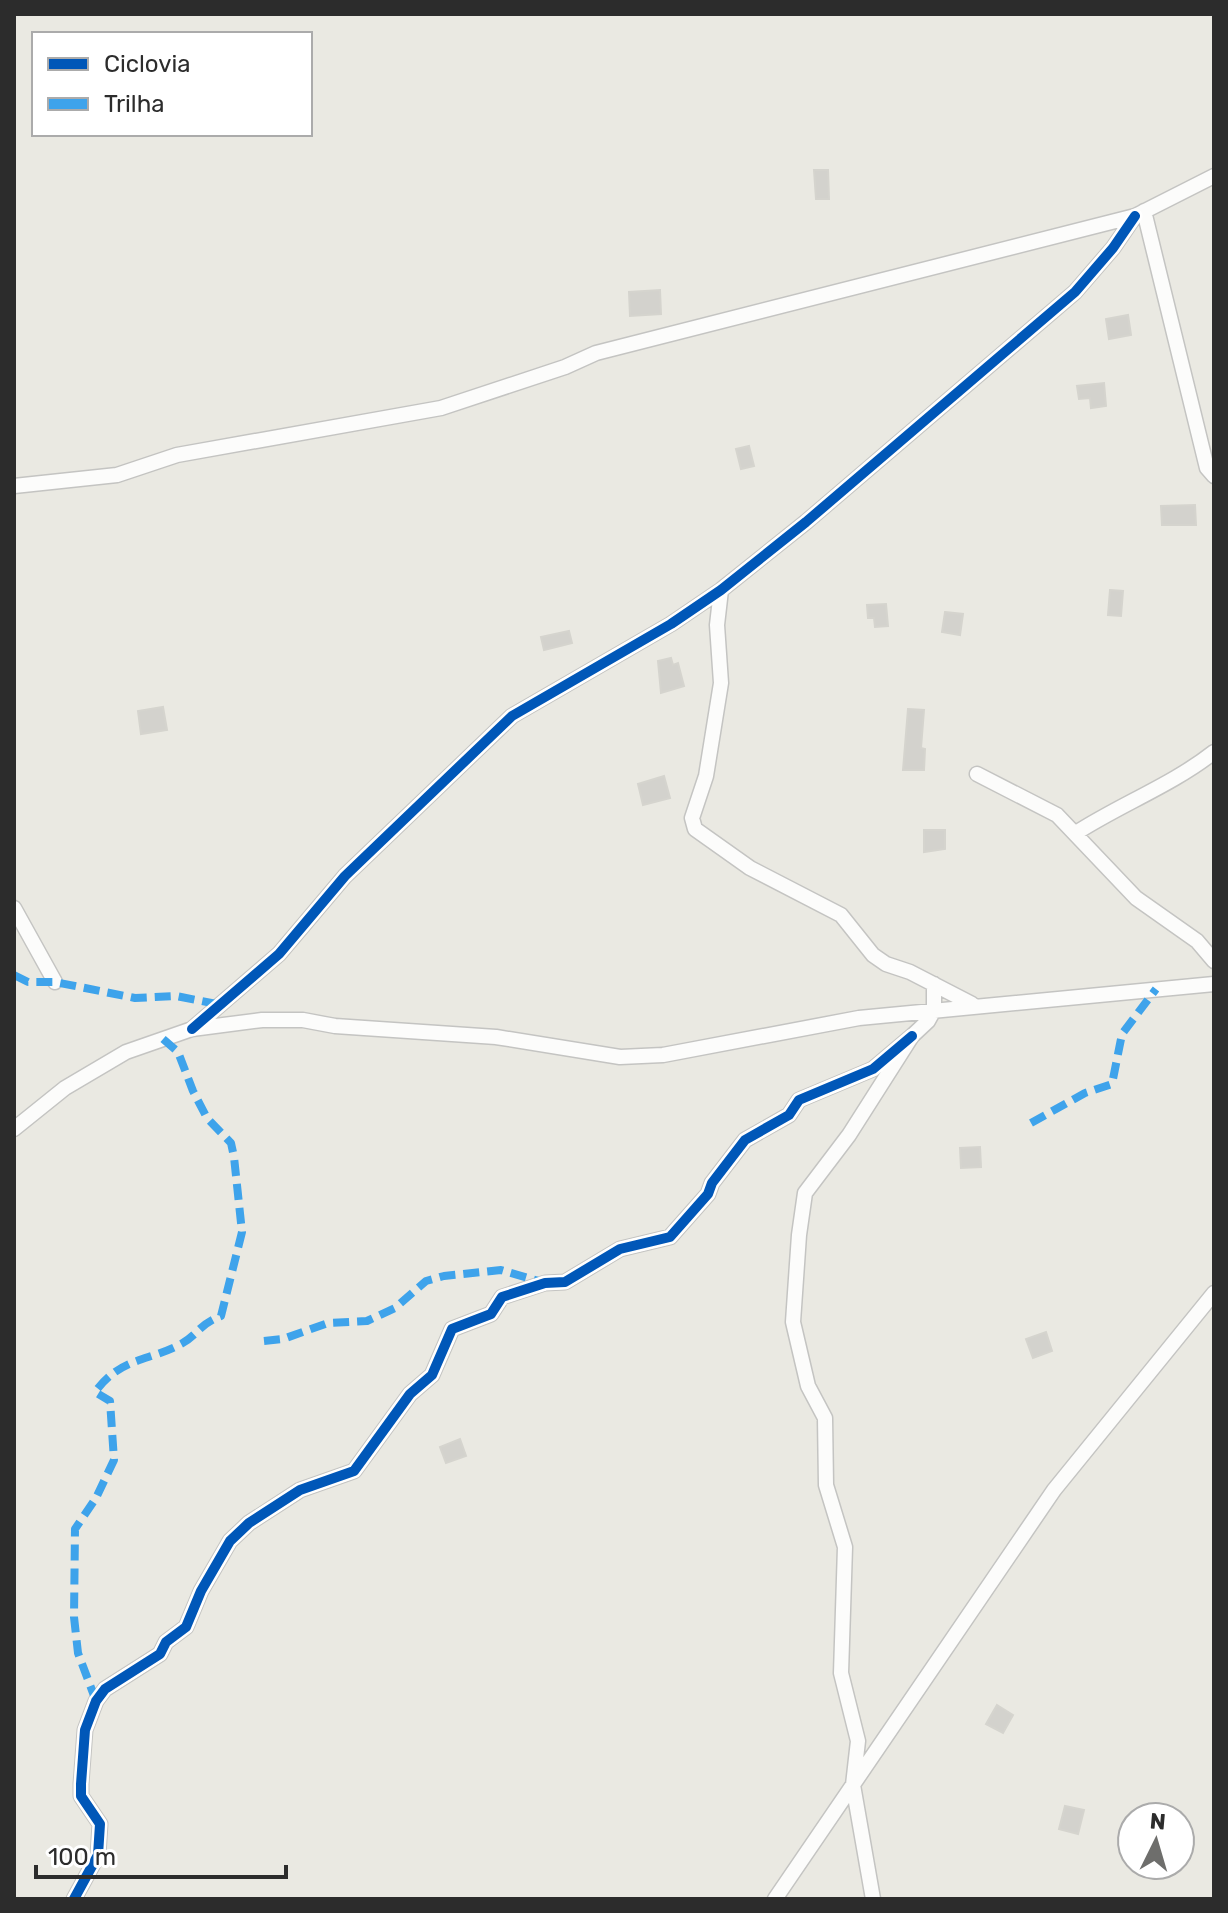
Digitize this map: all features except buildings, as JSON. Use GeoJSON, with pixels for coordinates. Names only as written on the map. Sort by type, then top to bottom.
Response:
{"type":"FeatureCollection","features":[{"type":"Feature","properties":{"kind":"street"},"geometry":{"type":"LineString","coordinates":[[14,486],[117,475],[177,455],[441,408],[565,367],[596,353],[1140,214],[1214,176]]}},
{"type":"Feature","properties":{"kind":"street"},"geometry":{"type":"LineString","coordinates":[[1140,214],[1207,468],[1214,476]]}},
{"type":"Feature","properties":{"kind":"street"},"geometry":{"type":"LineString","coordinates":[[192,1029],[279,954],[345,876],[512,716],[671,624],[721,590],[1041,323],[1075,292],[1140,214]]}},
{"type":"Feature","properties":{"kind":"street"},"geometry":{"type":"LineString","coordinates":[[721,590],[717,625],[721,683],[706,776],[692,818],[695,829],[771,880],[816,899],[841,915],[873,955],[886,964],[934,984],[957,999],[980,1005]]}},
{"type":"Feature","properties":{"kind":"street"},"geometry":{"type":"LineString","coordinates":[[1076,833],[1118,807],[1188,773],[1214,752]]}},
{"type":"Feature","properties":{"kind":"street"},"geometry":{"type":"LineString","coordinates":[[977,774],[1057,815],[1136,898],[1197,941],[1214,961]]}},
{"type":"Feature","properties":{"kind":"street"},"geometry":{"type":"LineString","coordinates":[[14,908],[55,982]]}},
{"type":"Feature","properties":{"kind":"street"},"geometry":{"type":"LineString","coordinates":[[873,1899],[853,1785],[858,1741],[841,1673],[845,1547],[826,1485],[825,1418],[808,1386],[793,1322],[805,1193],[849,1135],[912,1036],[934,1010],[934,984]]}},
{"type":"Feature","properties":{"kind":"street"},"geometry":{"type":"LineString","coordinates":[[14,1129],[65,1088],[126,1052],[192,1029],[262,1020],[303,1020],[335,1026],[496,1037],[620,1057],[663,1055],[859,1018],[1214,984]]}},
{"type":"Feature","properties":{"kind":"street"},"geometry":{"type":"LineString","coordinates":[[74,1899],[98,1855],[100,1824],[81,1796],[89,1712],[105,1689],[160,1654],[166,1642],[186,1627],[201,1591],[230,1541],[281,1499],[354,1471],[410,1394],[432,1375],[452,1329],[491,1314],[502,1297],[545,1283],[565,1282],[620,1249],[670,1237],[708,1194],[712,1183],[745,1140],[789,1115],[799,1100],[873,1069],[912,1036]]}},
{"type":"Feature","properties":{"kind":"street"},"geometry":{"type":"LineString","coordinates":[[775,1899],[1054,1490],[1214,1293]]}},
{"type":"Feature","properties":{"kind":"marked path"},"geometry":{"type":"LineString","coordinates":[[14,975],[28,982],[55,982],[135,998],[176,996],[222,1005]]}},
{"type":"Feature","properties":{"kind":"marked path"},"geometry":{"type":"LineString","coordinates":[[1031,1123],[1085,1093],[1112,1084],[1122,1034],[1156,989]]}},
{"type":"Feature","properties":{"kind":"marked path"},"geometry":{"type":"LineString","coordinates":[[96,1701],[78,1653],[74,1617],[75,1529],[96,1498],[114,1460],[110,1401],[95,1392],[115,1372],[181,1344],[208,1322],[221,1316],[242,1232],[231,1143],[207,1118],[178,1052],[163,1039]]}},
{"type":"Feature","properties":{"kind":"marked path"},"geometry":{"type":"LineString","coordinates":[[264,1341],[283,1339],[328,1323],[367,1321],[395,1308],[426,1281],[444,1276],[501,1270],[545,1283]]}},
{"type":"Feature","properties":{"kind":"cycle path"},"geometry":{"type":"LineString","coordinates":[[192,1029],[279,954],[345,876],[512,716],[671,624],[721,590],[806,522],[1075,292],[1113,248],[1135,216]]}},
{"type":"Feature","properties":{"kind":"cycle path"},"geometry":{"type":"LineString","coordinates":[[74,1899],[98,1855],[100,1824],[81,1796],[85,1730],[96,1701],[105,1689],[160,1654],[166,1642],[186,1627],[201,1591],[230,1541],[249,1523],[300,1490],[354,1471],[410,1394],[432,1375],[452,1329],[491,1314],[502,1297],[545,1283],[565,1282],[620,1249],[670,1237],[708,1194],[712,1183],[745,1140],[789,1115],[799,1100],[873,1069],[912,1036]]}}]}
